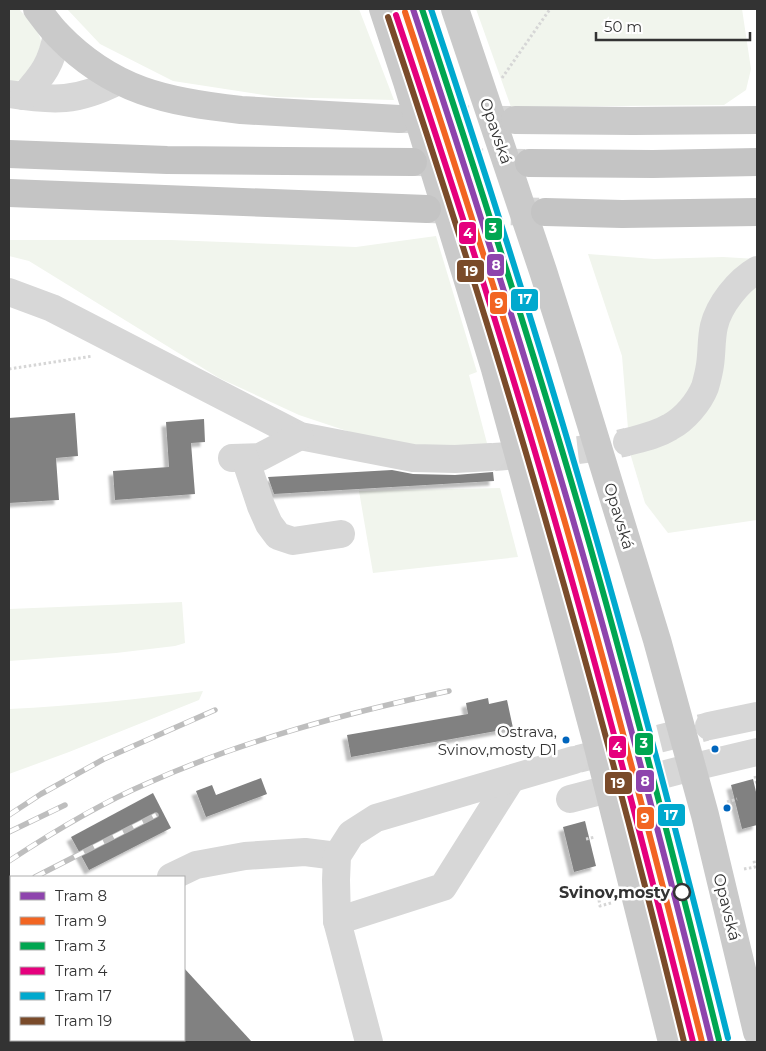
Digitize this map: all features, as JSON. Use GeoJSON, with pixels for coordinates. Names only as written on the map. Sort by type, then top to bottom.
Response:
{"type":"FeatureCollection","features":[{"type":"Feature","properties":{"kind":"highway"},"geometry":{"type":"LineString","coordinates":[[9,154],[167,160],[413,162]]}},
{"type":"Feature","properties":{"kind":"highway"},"geometry":{"type":"LineString","coordinates":[[529,163],[653,164],[757,162]]}},
{"type":"Feature","properties":{"kind":"highway"},"geometry":{"type":"LineString","coordinates":[[9,193],[427,209]]}},
{"type":"Feature","properties":{"kind":"highway"},"geometry":{"type":"LineString","coordinates":[[545,212],[622,214],[757,212]]}},
{"type":"Feature","properties":{"kind":"main road"},"geometry":{"type":"LineString","coordinates":[[36,9],[57,34],[79,55],[118,81],[148,93],[202,106],[399,119]]}},
{"type":"Feature","properties":{"kind":"main road"},"geometry":{"type":"LineString","coordinates":[[383,9],[472,291],[567,629],[672,1042]]}},
{"type":"Feature","properties":{"kind":"main road","name":"Opavská"},"geometry":{"type":"LineString","coordinates":[[455,9],[569,353],[657,640],[705,815],[757,1032]]}},
{"type":"Feature","properties":{"kind":"main road"},"geometry":{"type":"LineString","coordinates":[[515,120],[757,120]]}},
{"type":"Feature","properties":{"kind":"street"},"geometry":{"type":"LineString","coordinates":[[16,95],[45,71],[55,47],[57,34]]}},
{"type":"Feature","properties":{"kind":"street"},"geometry":{"type":"LineString","coordinates":[[16,95],[53,100],[70,99],[102,90],[118,81]]}},
{"type":"Feature","properties":{"kind":"street"},"geometry":{"type":"LineString","coordinates":[[627,442],[656,434],[671,427],[695,404],[705,387],[710,366],[714,326],[723,305],[737,286],[757,270]]}},
{"type":"Feature","properties":{"kind":"street"},"geometry":{"type":"LineString","coordinates":[[9,292],[52,308],[300,436],[413,458],[455,459],[491,457]]}},
{"type":"Feature","properties":{"kind":"street"},"geometry":{"type":"LineString","coordinates":[[300,436],[260,457],[239,458],[269,524],[278,536],[293,540],[341,534]]}},
{"type":"Feature","properties":{"kind":"street"},"geometry":{"type":"LineString","coordinates":[[709,726],[757,716]]}},
{"type":"Feature","properties":{"kind":"street"},"geometry":{"type":"LineString","coordinates":[[570,799],[757,752]]}},
{"type":"Feature","properties":{"kind":"street"},"geometry":{"type":"LineString","coordinates":[[369,1042],[337,921],[337,856],[351,834],[376,818],[574,760]]}},
{"type":"Feature","properties":{"kind":"street"},"geometry":{"type":"LineString","coordinates":[[337,921],[443,887],[511,779]]}},
{"type":"Feature","properties":{"kind":"street"},"geometry":{"type":"LineString","coordinates":[[173,876],[196,865],[246,856],[305,852],[337,856]]}},
{"type":"Feature","properties":{"kind":"path"},"geometry":{"type":"LineString","coordinates":[[501,80],[550,9]]}},
{"type":"Feature","properties":{"kind":"path"},"geometry":{"type":"LineString","coordinates":[[9,368],[53,362]]}},
{"type":"Feature","properties":{"kind":"path"},"geometry":{"type":"LineString","coordinates":[[727,802],[737,799]]}},
{"type":"Feature","properties":{"kind":"path"},"geometry":{"type":"LineString","coordinates":[[586,839],[595,836]]}},
{"type":"Feature","properties":{"kind":"path"},"geometry":{"type":"LineString","coordinates":[[744,869],[755,867],[754,860]]}},
{"type":"Feature","properties":{"kind":"path"},"geometry":{"type":"LineString","coordinates":[[599,900],[600,906],[611,903]]}},
{"type":"Feature","properties":{"kind":"shaded area"},"geometry":{"type":"Polygon","coordinates":[[[9,9],[19,9],[35,28],[42,44],[39,55],[26,74],[19,80],[9,83],[9,9]]]}},
{"type":"Feature","properties":{"kind":"shaded area"},"geometry":{"type":"Polygon","coordinates":[[[67,9],[359,9],[394,100],[277,97],[173,81],[100,44],[67,9]]]}},
{"type":"Feature","properties":{"kind":"shaded area"},"geometry":{"type":"Polygon","coordinates":[[[476,9],[742,9],[751,69],[746,90],[724,105],[511,107],[476,9]]]}},
{"type":"Feature","properties":{"kind":"shaded area"},"geometry":{"type":"Polygon","coordinates":[[[436,236],[477,372],[469,375],[488,447],[426,448],[362,436],[299,415],[219,378],[29,261],[9,256],[9,240],[171,240],[356,247],[436,236]]]}},
{"type":"Feature","properties":{"kind":"shaded area"},"geometry":{"type":"Polygon","coordinates":[[[588,254],[654,259],[723,257],[757,259],[757,520],[668,533],[645,503],[630,453],[622,356],[588,254]]]}},
{"type":"Feature","properties":{"kind":"shaded area"},"geometry":{"type":"Polygon","coordinates":[[[500,488],[518,557],[373,573],[359,491],[500,488]]]}},
{"type":"Feature","properties":{"kind":"shaded area"},"geometry":{"type":"Polygon","coordinates":[[[182,602],[185,643],[175,646],[116,653],[9,661],[9,609],[182,602]]]}},
{"type":"Feature","properties":{"kind":"shaded area"},"geometry":{"type":"Polygon","coordinates":[[[203,691],[199,700],[9,774],[9,709],[106,702],[203,691]]]}},
{"type":"Feature","properties":{"kind":"building"},"geometry":{"type":"Polygon","coordinates":[[[75,413],[78,456],[56,458],[59,500],[9,503],[9,418],[75,413]]]}},
{"type":"Feature","properties":{"kind":"building"},"geometry":{"type":"Polygon","coordinates":[[[204,419],[205,442],[191,443],[195,494],[115,500],[113,471],[169,467],[166,422],[204,419]]]}},
{"type":"Feature","properties":{"kind":"building"},"geometry":{"type":"Polygon","coordinates":[[[392,470],[413,474],[455,475],[493,472],[494,481],[274,494],[268,477],[392,470]]]}},
{"type":"Feature","properties":{"kind":"building"},"geometry":{"type":"Polygon","coordinates":[[[488,698],[489,704],[507,700],[513,728],[351,757],[347,735],[468,714],[466,703],[488,698]]]}},
{"type":"Feature","properties":{"kind":"building"},"geometry":{"type":"Polygon","coordinates":[[[261,778],[267,794],[206,817],[196,791],[212,785],[216,795],[261,778]]]}},
{"type":"Feature","properties":{"kind":"building"},"geometry":{"type":"Polygon","coordinates":[[[753,779],[757,796],[757,825],[742,829],[731,785],[753,779]]]}},
{"type":"Feature","properties":{"kind":"building"},"geometry":{"type":"Polygon","coordinates":[[[153,793],[171,828],[89,870],[71,837],[153,793]]]}},
{"type":"Feature","properties":{"kind":"building"},"geometry":{"type":"Polygon","coordinates":[[[585,821],[596,866],[574,872],[563,827],[585,821]]]}},
{"type":"Feature","properties":{"kind":"building"},"geometry":{"type":"Polygon","coordinates":[[[185,969],[252,1042],[185,1041],[185,969]]]}},
{"type":"Feature","properties":{"kind":"tunnel"},"geometry":{"type":"LineString","coordinates":[[399,119],[515,120]]}},
{"type":"Feature","properties":{"kind":"tunnel"},"geometry":{"type":"LineString","coordinates":[[413,162],[529,163]]}},
{"type":"Feature","properties":{"kind":"tunnel"},"geometry":{"type":"LineString","coordinates":[[427,209],[545,212]]}},
{"type":"Feature","properties":{"kind":"tunnel"},"geometry":{"type":"LineString","coordinates":[[494,457],[577,450],[627,442]]}},
{"type":"Feature","properties":{"kind":"tunnel"},"geometry":{"type":"LineString","coordinates":[[578,759],[706,727]]}},
{"type":"Feature","properties":{"kind":"railway"},"geometry":{"type":"LineString","coordinates":[[9,861],[94,809],[184,768],[296,729],[334,718],[449,691]]}},
{"type":"Feature","properties":{"kind":"railway"},"geometry":{"type":"LineString","coordinates":[[9,815],[41,794],[104,759],[215,710]]}},
{"type":"Feature","properties":{"kind":"railway"},"geometry":{"type":"LineString","coordinates":[[9,832],[65,805]]}},
{"type":"Feature","properties":{"kind":"railway"},"geometry":{"type":"LineString","coordinates":[[37,876],[156,815]]}},
{"type":"Feature","properties":{"kind":"tram line","name":"8"},"geometry":{"type":"LineString","coordinates":[[413,9],[495,263],[573,520],[645,780],[711,1042]]}},
{"type":"Feature","properties":{"kind":"tram line","name":"3"},"geometry":{"type":"LineString","coordinates":[[422,9],[544,390],[582,518],[653,778],[719,1040]]}},
{"type":"Feature","properties":{"kind":"tram line","name":"17"},"geometry":{"type":"LineString","coordinates":[[431,9],[513,262],[590,517],[662,777],[728,1038]]}},
{"type":"Feature","properties":{"kind":"tram line","name":"9"},"geometry":{"type":"LineString","coordinates":[[405,12],[488,268],[566,526],[602,654],[702,1042]]}},
{"type":"Feature","properties":{"kind":"tram line","name":"4"},"geometry":{"type":"LineString","coordinates":[[396,15],[479,270],[538,463],[610,720],[693,1042]]}},
{"type":"Feature","properties":{"kind":"tram line","name":"19"},"geometry":{"type":"LineString","coordinates":[[388,17],[471,272],[548,529],[619,785],[684,1042]]}},
{"type":"Feature","properties":{"kind":"place","name":"Ostrava, Svinov,mosty D1"},"geometry":{"type":"Point","coordinates":[566,740]}},
{"type":"Feature","properties":{"kind":"place","name":"Svinov,mosty"},"geometry":{"type":"Point","coordinates":[682,892]}}]}
